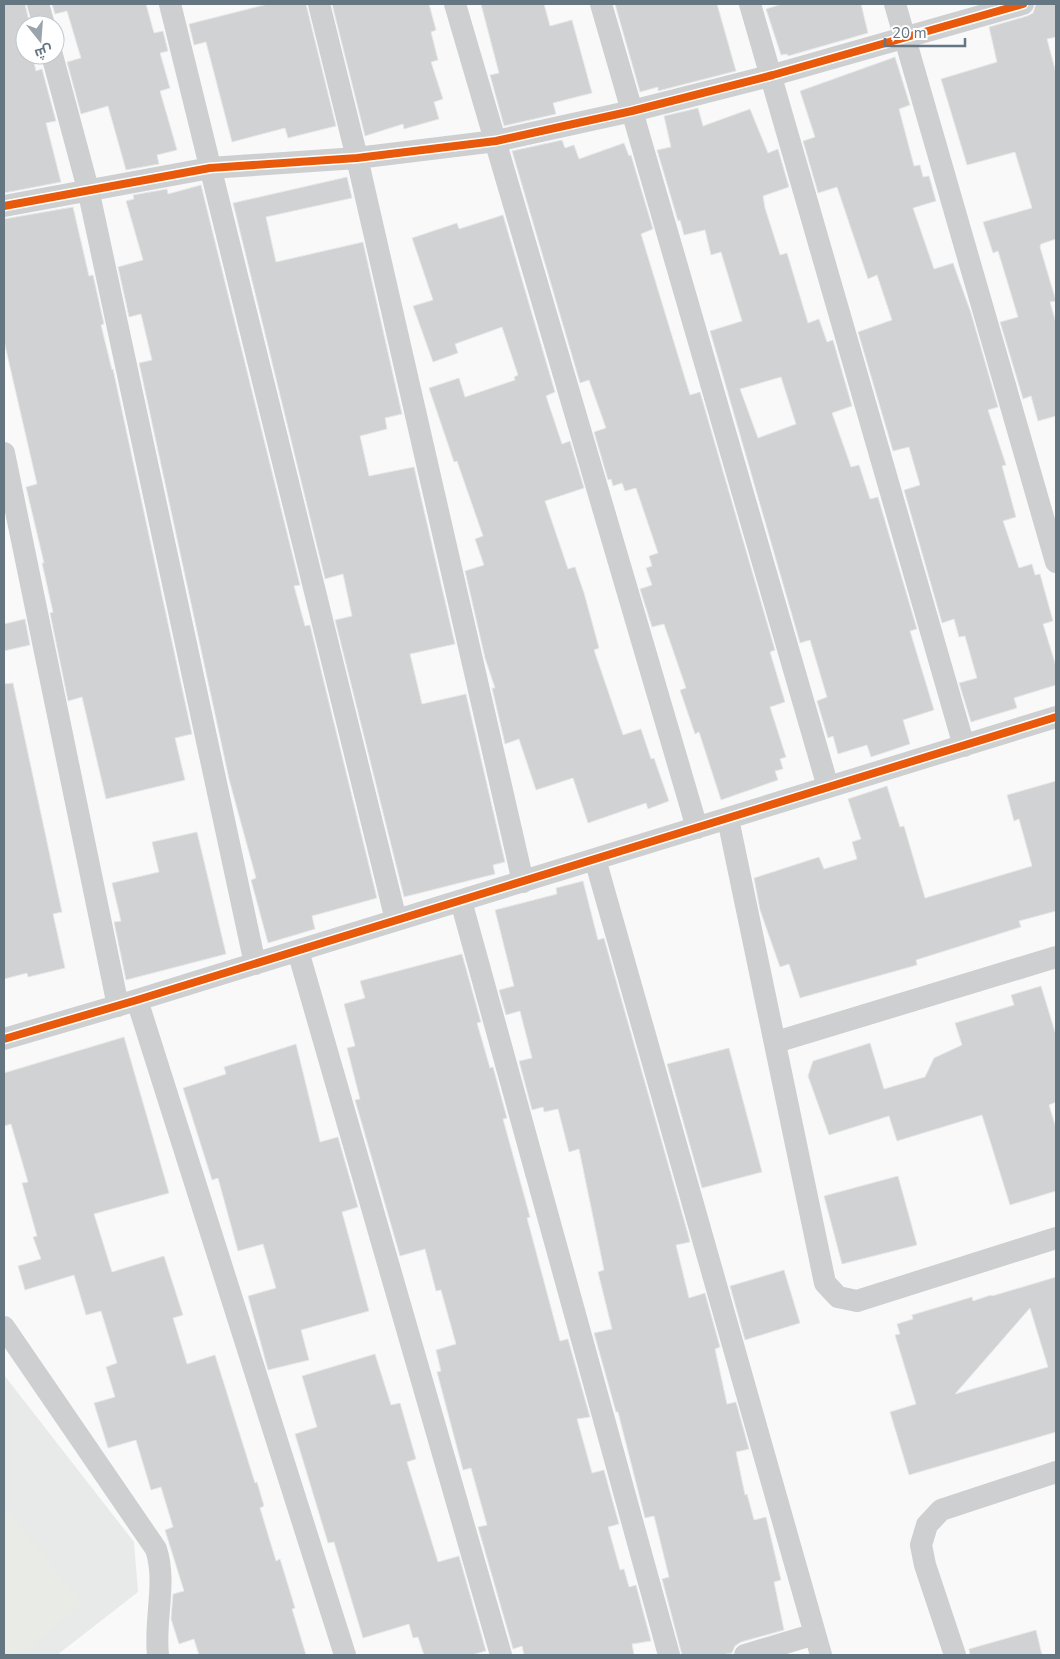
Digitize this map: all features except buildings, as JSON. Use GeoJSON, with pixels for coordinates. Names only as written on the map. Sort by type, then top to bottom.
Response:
{"type":"FeatureCollection","features":[{"type":"Feature","properties":{"kind":"street"},"geometry":{"type":"LineString","coordinates":[[170,4],[396,920]]}},
{"type":"Feature","properties":{"kind":"street"},"geometry":{"type":"LineString","coordinates":[[319,4],[357,158],[523,882]]}},
{"type":"Feature","properties":{"kind":"street"},"geometry":{"type":"LineString","coordinates":[[455,4],[698,828]]}},
{"type":"Feature","properties":{"kind":"street"},"geometry":{"type":"LineString","coordinates":[[601,4],[828,787]]}},
{"type":"Feature","properties":{"kind":"street"},"geometry":{"type":"LineString","coordinates":[[750,4],[773,75],[964,746]]}},
{"type":"Feature","properties":{"kind":"street"},"geometry":{"type":"LineString","coordinates":[[895,4],[1056,562]]}},
{"type":"Feature","properties":{"kind":"street"},"geometry":{"type":"LineString","coordinates":[[4,206],[210,168],[357,158],[496,141],[632,111],[773,75],[1023,4]]}},
{"type":"Feature","properties":{"kind":"street"},"geometry":{"type":"LineString","coordinates":[[55,65],[88,189],[255,964]]}},
{"type":"Feature","properties":{"kind":"street"},"geometry":{"type":"LineString","coordinates":[[4,453],[128,1003],[345,1655]]}},
{"type":"Feature","properties":{"kind":"street"},"geometry":{"type":"LineString","coordinates":[[4,1039],[298,951],[1056,717]]}},
{"type":"Feature","properties":{"kind":"street"},"geometry":{"type":"LineString","coordinates":[[728,819],[825,1283],[838,1297],[857,1301],[1056,1238]]}},
{"type":"Feature","properties":{"kind":"street"},"geometry":{"type":"LineString","coordinates":[[595,859],[818,1645],[745,1655]]}},
{"type":"Feature","properties":{"kind":"street"},"geometry":{"type":"LineString","coordinates":[[461,901],[669,1655]]}},
{"type":"Feature","properties":{"kind":"street"},"geometry":{"type":"LineString","coordinates":[[298,951],[501,1655]]}},
{"type":"Feature","properties":{"kind":"street"},"geometry":{"type":"LineString","coordinates":[[776,1042],[1056,957]]}},
{"type":"Feature","properties":{"kind":"street"},"geometry":{"type":"LineString","coordinates":[[4,1327],[156,1549],[160,1561],[158,1655]]}},
{"type":"Feature","properties":{"kind":"street"},"geometry":{"type":"LineString","coordinates":[[955,1655],[921,1545],[927,1525],[941,1510],[1056,1472]]}},
{"type":"Feature","properties":{"kind":"shaded area"},"geometry":{"type":"Polygon","coordinates":[[[4,1375],[134,1542],[138,1592],[57,1655],[4,1655],[4,1375]]]}},
{"type":"Feature","properties":{"kind":"shaded area"},"geometry":{"type":"Polygon","coordinates":[[[4,1506],[83,1604],[20,1655],[4,1655],[4,1506]]]}},
{"type":"Feature","properties":{"kind":"cycle path"},"geometry":{"type":"LineString","coordinates":[[4,206],[210,168],[357,158],[496,141],[632,111],[773,75],[1023,4]]}},
{"type":"Feature","properties":{"kind":"cycle path"},"geometry":{"type":"LineString","coordinates":[[4,1039],[137,1000],[1056,717]]}}]}
